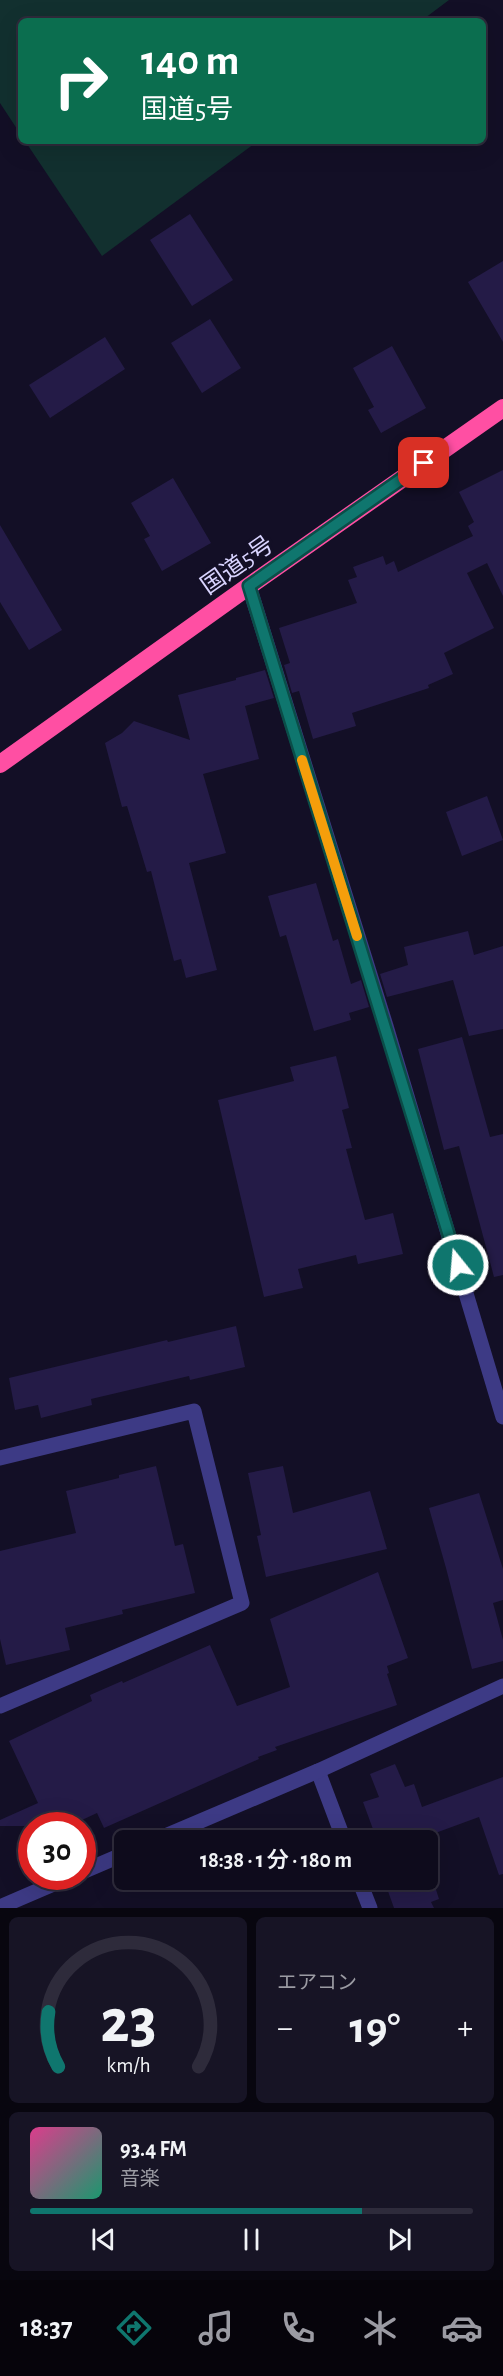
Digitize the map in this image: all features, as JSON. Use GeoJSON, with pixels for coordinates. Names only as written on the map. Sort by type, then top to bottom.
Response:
{"type":"FeatureCollection","features":[{"type":"Feature","properties":{"kind":"highway","name":"国道5号"},"geometry":{"type":"LineString","coordinates":[[0,764],[503,408]]}},
{"type":"Feature","properties":{"kind":"street"},"geometry":{"type":"LineString","coordinates":[[249,586],[386,1026],[503,1417]]}},
{"type":"Feature","properties":{"kind":"street"},"geometry":{"type":"LineString","coordinates":[[0,1458],[194,1411],[242,1603],[0,1706]]}},
{"type":"Feature","properties":{"kind":"street"},"geometry":{"type":"LineString","coordinates":[[179,1830],[318,1771],[503,1686]]}},
{"type":"Feature","properties":{"kind":"street"},"geometry":{"type":"LineString","coordinates":[[318,1771],[340,1830]]}},
{"type":"Feature","properties":{"kind":"street"},"geometry":{"type":"LineString","coordinates":[[96,1866],[114,1858]]}},
{"type":"Feature","properties":{"kind":"street"},"geometry":{"type":"LineString","coordinates":[[0,1904],[36,1890]]}},
{"type":"Feature","properties":{"kind":"street"},"geometry":{"type":"LineString","coordinates":[[363,1890],[370,1908]]}},
{"type":"Feature","properties":{"kind":"green space"},"geometry":{"type":"Polygon","coordinates":[[[0,0],[449,0],[425,18],[18,18],[18,130],[0,103],[0,0]]]}},
{"type":"Feature","properties":{"kind":"green space"},"geometry":{"type":"Polygon","coordinates":[[[27,144],[254,144],[102,256],[27,144]]]}},
{"type":"Feature","properties":{"kind":"building"},"geometry":{"type":"Polygon","coordinates":[[[190,214],[233,280],[192,306],[150,240],[190,214]]]}},
{"type":"Feature","properties":{"kind":"building"},"geometry":{"type":"Polygon","coordinates":[[[503,261],[503,342],[468,282],[503,261]]]}},
{"type":"Feature","properties":{"kind":"building"},"geometry":{"type":"Polygon","coordinates":[[[210,319],[241,368],[202,393],[171,343],[210,319]]]}},
{"type":"Feature","properties":{"kind":"building"},"geometry":{"type":"Polygon","coordinates":[[[105,337],[125,369],[50,418],[29,385],[105,337]]]}},
{"type":"Feature","properties":{"kind":"building"},"geometry":{"type":"Polygon","coordinates":[[[392,346],[426,408],[381,433],[368,410],[374,407],[353,368],[392,346]]]}},
{"type":"Feature","properties":{"kind":"building"},"geometry":{"type":"Polygon","coordinates":[[[503,470],[503,596],[487,563],[467,573],[494,628],[444,653],[453,674],[428,685],[429,688],[352,713],[356,726],[313,739],[299,691],[292,693],[284,665],[290,663],[279,628],[357,603],[348,580],[357,577],[353,567],[383,556],[386,565],[394,561],[398,572],[473,536],[468,526],[474,522],[459,492],[503,470]]]}},
{"type":"Feature","properties":{"kind":"building"},"geometry":{"type":"Polygon","coordinates":[[[173,478],[211,543],[162,571],[144,539],[150,536],[131,503],[173,478]]]}},
{"type":"Feature","properties":{"kind":"building"},"geometry":{"type":"Polygon","coordinates":[[[0,525],[62,630],[29,650],[0,602],[0,525]]]}},
{"type":"Feature","properties":{"kind":"building"},"geometry":{"type":"Polygon","coordinates":[[[265,670],[274,698],[245,706],[259,759],[203,774],[226,853],[189,863],[217,970],[186,978],[181,959],[174,961],[151,871],[147,872],[127,806],[122,807],[105,743],[122,733],[134,721],[190,740],[178,695],[265,670]]]}},
{"type":"Feature","properties":{"kind":"building"},"geometry":{"type":"Polygon","coordinates":[[[487,796],[503,840],[462,856],[446,812],[487,796]]]}},
{"type":"Feature","properties":{"kind":"building"},"geometry":{"type":"Polygon","coordinates":[[[316,883],[333,941],[338,939],[351,984],[361,980],[369,1007],[349,1013],[351,1020],[314,1031],[286,935],[280,937],[268,896],[316,883]]]}},
{"type":"Feature","properties":{"kind":"building"},"geometry":{"type":"Polygon","coordinates":[[[468,931],[474,955],[503,946],[503,1029],[469,1036],[453,980],[387,997],[380,974],[408,965],[404,947],[468,931]]]}},
{"type":"Feature","properties":{"kind":"building"},"geometry":{"type":"Polygon","coordinates":[[[462,1037],[490,1137],[503,1134],[503,1275],[494,1277],[459,1146],[444,1150],[418,1049],[462,1037]]]}},
{"type":"Feature","properties":{"kind":"building"},"geometry":{"type":"Polygon","coordinates":[[[336,1056],[349,1108],[342,1110],[352,1148],[346,1149],[365,1220],[393,1213],[403,1254],[358,1264],[356,1255],[298,1269],[303,1288],[264,1297],[218,1100],[294,1081],[290,1067],[336,1056]]]}},
{"type":"Feature","properties":{"kind":"building"},"geometry":{"type":"Polygon","coordinates":[[[236,1326],[245,1367],[190,1380],[189,1376],[91,1399],[92,1405],[41,1418],[38,1405],[15,1410],[9,1378],[236,1326]]]}},
{"type":"Feature","properties":{"kind":"building"},"geometry":{"type":"Polygon","coordinates":[[[156,1466],[175,1546],[183,1544],[195,1593],[122,1610],[123,1614],[65,1628],[70,1650],[6,1665],[0,1639],[0,1551],[76,1533],[66,1491],[156,1466]]]}},
{"type":"Feature","properties":{"kind":"building"},"geometry":{"type":"Polygon","coordinates":[[[283,1466],[293,1513],[370,1491],[387,1549],[266,1577],[257,1536],[261,1535],[248,1473],[283,1466]]]}},
{"type":"Feature","properties":{"kind":"building"},"geometry":{"type":"Polygon","coordinates":[[[479,1493],[503,1569],[503,1600],[493,1603],[503,1640],[503,1661],[472,1669],[429,1508],[479,1493]]]}},
{"type":"Feature","properties":{"kind":"building"},"geometry":{"type":"Polygon","coordinates":[[[378,1572],[408,1658],[387,1666],[389,1673],[387,1674],[397,1705],[275,1747],[277,1750],[258,1757],[259,1759],[104,1828],[96,1812],[18,1812],[18,1826],[0,1826],[0,1820],[38,1803],[9,1741],[92,1701],[90,1695],[210,1645],[237,1706],[290,1687],[270,1619],[378,1572]]]}},
{"type":"Feature","properties":{"kind":"building"},"geometry":{"type":"Polygon","coordinates":[[[395,1764],[405,1787],[414,1784],[422,1807],[503,1777],[503,1874],[499,1875],[479,1817],[438,1832],[438,1830],[373,1830],[363,1802],[379,1797],[370,1774],[395,1764]]]}},
{"type":"Feature","properties":{"kind":"building"},"geometry":{"type":"Polygon","coordinates":[[[388,1890],[436,1890],[439,1899],[431,1902],[434,1908],[394,1908],[388,1890]]]}},
{"type":"Feature","properties":{"kind":"slow traffic"},"geometry":{"type":"LineString","coordinates":[[302,760],[357,936]]}},
{"type":"Feature","properties":{"kind":"route"},"geometry":{"type":"LineString","coordinates":[[424,463],[249,586],[458,1265]]}}]}
